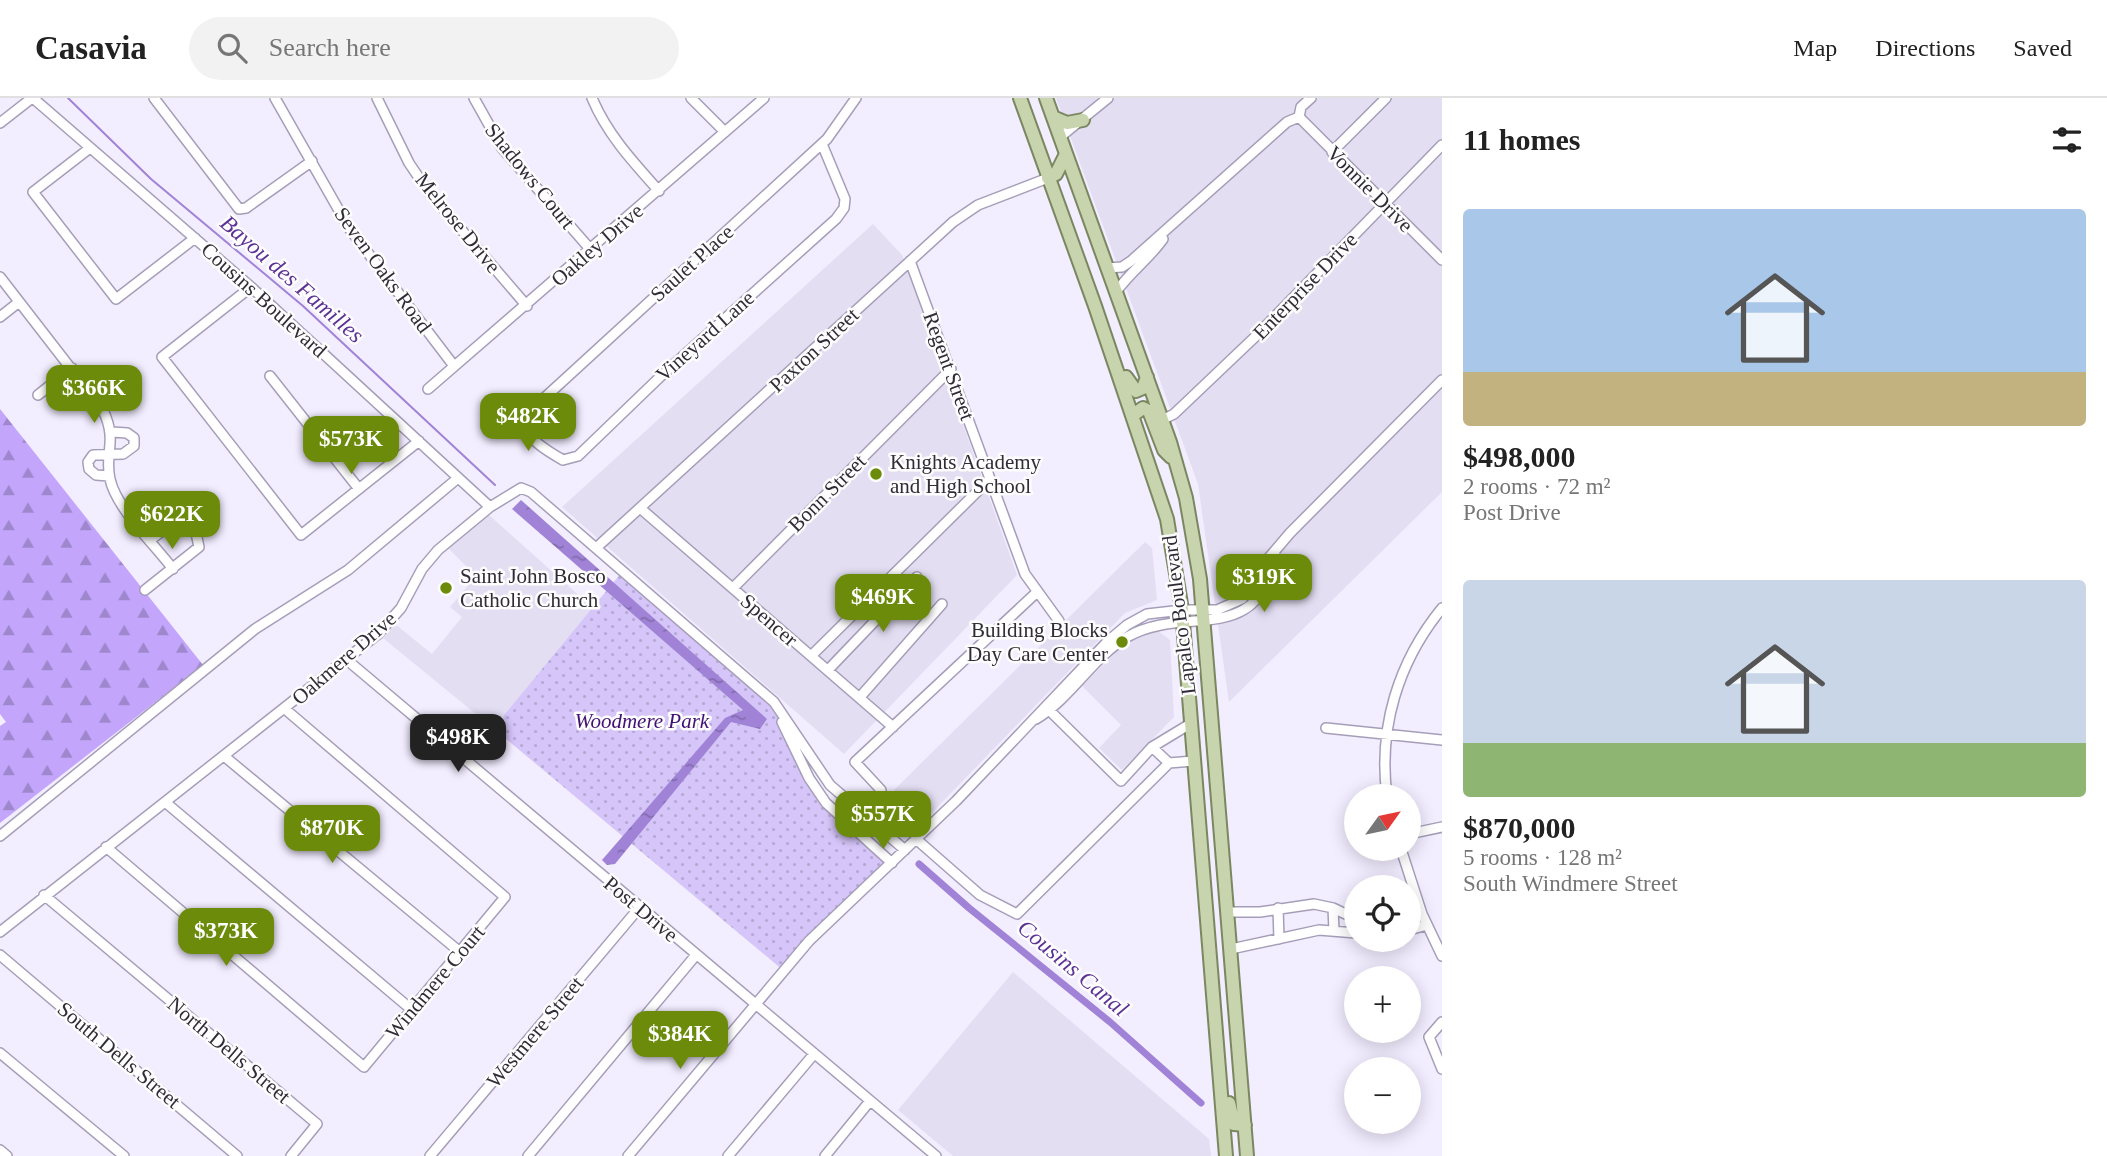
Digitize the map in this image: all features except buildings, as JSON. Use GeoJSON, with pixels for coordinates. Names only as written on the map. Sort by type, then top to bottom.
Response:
{"type":"FeatureCollection","features":[{"type":"Feature","properties":{"kind":"main road","name":"Lapalco Boulevard"},"geometry":{"type":"LineString","coordinates":[[1046,98],[1162,420],[1193,529],[1247,1156]]}},
{"type":"Feature","properties":{"kind":"main road","name":"Lapalco Boulevard"},"geometry":{"type":"LineString","coordinates":[[1021,101],[1109,346],[1167,519],[1182,610],[1226,1156]]}},
{"type":"Feature","properties":{"kind":"main road"},"geometry":{"type":"LineString","coordinates":[[1021,101],[1033,114],[1044,143],[1049,144],[1060,137]]}},
{"type":"Feature","properties":{"kind":"main road"},"geometry":{"type":"LineString","coordinates":[[1053,117],[1067,123],[1083,120]]}},
{"type":"Feature","properties":{"kind":"main road"},"geometry":{"type":"LineString","coordinates":[[1048,178],[1056,174],[1066,154]]}},
{"type":"Feature","properties":{"kind":"main road"},"geometry":{"type":"LineString","coordinates":[[1109,346],[1133,390],[1143,388],[1147,377]]}},
{"type":"Feature","properties":{"kind":"main road"},"geometry":{"type":"LineString","coordinates":[[1133,415],[1140,409],[1149,411],[1164,450],[1176,462]]}},
{"type":"Feature","properties":{"kind":"main road"},"geometry":{"type":"LineString","coordinates":[[1189,700],[1196,726],[1199,780],[1207,788],[1217,786]]}},
{"type":"Feature","properties":{"kind":"main road"},"geometry":{"type":"LineString","coordinates":[[1197,810],[1202,805],[1210,807],[1215,855],[1224,876]]}},
{"type":"Feature","properties":{"kind":"main road"},"geometry":{"type":"LineString","coordinates":[[1217,1022],[1224,1019],[1230,1022],[1240,1060]]}},
{"type":"Feature","properties":{"kind":"main road"},"geometry":{"type":"LineString","coordinates":[[1218,1059],[1231,1118],[1234,1124],[1245,1125]]}},
{"type":"Feature","properties":{"kind":"street"},"geometry":{"type":"LineString","coordinates":[[0,123],[32,98]]}},
{"type":"Feature","properties":{"kind":"street","name":"Cousins Boulevard"},"geometry":{"type":"LineString","coordinates":[[32,98],[251,288],[490,507]]}},
{"type":"Feature","properties":{"kind":"street"},"geometry":{"type":"LineString","coordinates":[[154,98],[239,209],[312,161]]}},
{"type":"Feature","properties":{"kind":"street","name":"Seven Oaks Road"},"geometry":{"type":"LineString","coordinates":[[275,98],[349,228],[454,366]]}},
{"type":"Feature","properties":{"kind":"street","name":"Melrose Drive"},"geometry":{"type":"LineString","coordinates":[[377,98],[410,163],[428,191],[527,306]]}},
{"type":"Feature","properties":{"kind":"street","name":"Shadows Court"},"geometry":{"type":"LineString","coordinates":[[474,98],[502,148],[591,250]]}},
{"type":"Feature","properties":{"kind":"street"},"geometry":{"type":"LineString","coordinates":[[592,98],[600,117],[620,146],[659,191]]}},
{"type":"Feature","properties":{"kind":"street"},"geometry":{"type":"LineString","coordinates":[[691,98],[725,132]]}},
{"type":"Feature","properties":{"kind":"street","name":"Oakley Drive"},"geometry":{"type":"LineString","coordinates":[[428,389],[764,98]]}},
{"type":"Feature","properties":{"kind":"street","name":"Saulet Place"},"geometry":{"type":"LineString","coordinates":[[564,460],[547,450],[523,429],[522,423],[539,403],[822,144],[856,98]]}},
{"type":"Feature","properties":{"kind":"street"},"geometry":{"type":"LineString","coordinates":[[1060,137],[1108,98]]}},
{"type":"Feature","properties":{"kind":"street"},"geometry":{"type":"LineString","coordinates":[[1107,268],[1122,267],[1171,228],[1287,122],[1299,117],[1301,107],[1311,98]]}},
{"type":"Feature","properties":{"kind":"street"},"geometry":{"type":"LineString","coordinates":[[1332,152],[1386,98]]}},
{"type":"Feature","properties":{"kind":"street","name":"Vonnie Drive"},"geometry":{"type":"LineString","coordinates":[[1299,117],[1442,260]]}},
{"type":"Feature","properties":{"kind":"street","name":"Vineyard Lane"},"geometry":{"type":"LineString","coordinates":[[564,460],[578,456],[844,208],[845,199],[822,144]]}},
{"type":"Feature","properties":{"kind":"street","name":"Enterprise Drive"},"geometry":{"type":"LineString","coordinates":[[1162,420],[1174,414],[1244,348],[1442,145]]}},
{"type":"Feature","properties":{"kind":"street"},"geometry":{"type":"LineString","coordinates":[[90,148],[33,192],[116,299],[195,238]]}},
{"type":"Feature","properties":{"kind":"street","name":"Paxton Street"},"geometry":{"type":"LineString","coordinates":[[596,548],[953,222],[978,205],[1048,178]]}},
{"type":"Feature","properties":{"kind":"street"},"geometry":{"type":"LineString","coordinates":[[1116,292],[1125,279],[1152,255],[1171,228]]}},
{"type":"Feature","properties":{"kind":"street","name":"Regent Street"},"geometry":{"type":"LineString","coordinates":[[910,261],[1025,574],[1036,593],[1059,621]]}},
{"type":"Feature","properties":{"kind":"street"},"geometry":{"type":"LineString","coordinates":[[0,277],[103,410],[111,432],[109,477],[120,501],[173,569]]}},
{"type":"Feature","properties":{"kind":"street"},"geometry":{"type":"LineString","coordinates":[[251,288],[162,357],[301,535],[419,441]]}},
{"type":"Feature","properties":{"kind":"street"},"geometry":{"type":"LineString","coordinates":[[0,317],[19,302]]}},
{"type":"Feature","properties":{"kind":"street"},"geometry":{"type":"LineString","coordinates":[[38,395],[72,368]]}},
{"type":"Feature","properties":{"kind":"street","name":"Bonn Street"},"geometry":{"type":"LineString","coordinates":[[733,588],[951,369]]}},
{"type":"Feature","properties":{"kind":"street"},"geometry":{"type":"LineString","coordinates":[[270,376],[359,489]]}},
{"type":"Feature","properties":{"kind":"street"},"geometry":{"type":"LineString","coordinates":[[628,1156],[809,941],[892,863],[1127,625],[1147,614],[1182,610],[1202,616],[1236,615],[1255,601],[1268,582],[1275,552],[1290,533],[1442,380]]}},
{"type":"Feature","properties":{"kind":"street"},"geometry":{"type":"LineString","coordinates":[[109,477],[96,475],[89,469],[88,462],[93,455],[130,452],[134,438],[127,433],[111,432]]}},
{"type":"Feature","properties":{"kind":"street"},"geometry":{"type":"LineString","coordinates":[[0,836],[255,629],[348,570],[458,478]]}},
{"type":"Feature","properties":{"kind":"street"},"geometry":{"type":"LineString","coordinates":[[811,656],[990,479]]}},
{"type":"Feature","properties":{"kind":"street","name":"Oakmere Drive"},"geometry":{"type":"LineString","coordinates":[[0,932],[347,660],[394,618],[428,559],[490,507],[516,490],[526,489],[780,709],[821,774],[905,850]]}},
{"type":"Feature","properties":{"kind":"street","name":"Spencer"},"geometry":{"type":"LineString","coordinates":[[640,508],[893,727]]}},
{"type":"Feature","properties":{"kind":"street"},"geometry":{"type":"LineString","coordinates":[[145,590],[199,547],[196,533],[184,523],[172,524],[150,540]]}},
{"type":"Feature","properties":{"kind":"street"},"geometry":{"type":"LineString","coordinates":[[828,670],[917,577]]}},
{"type":"Feature","properties":{"kind":"street"},"geometry":{"type":"LineString","coordinates":[[881,790],[855,762],[1036,593]]}},
{"type":"Feature","properties":{"kind":"street"},"geometry":{"type":"LineString","coordinates":[[860,697],[942,604]]}},
{"type":"Feature","properties":{"kind":"street"},"geometry":{"type":"LineString","coordinates":[[1387,784],[1386,733],[1403,671],[1426,628],[1442,608]]}},
{"type":"Feature","properties":{"kind":"street"},"geometry":{"type":"LineString","coordinates":[[1047,708],[1126,638],[1149,628],[1183,624],[1202,616]]}},
{"type":"Feature","properties":{"kind":"street","name":"Post Drive"},"geometry":{"type":"LineString","coordinates":[[347,660],[870,1101],[924,1152],[936,1156]]}},
{"type":"Feature","properties":{"kind":"street","name":"Oakmere Drive"},"geometry":{"type":"LineString","coordinates":[[761,691],[786,729],[817,792],[839,816],[892,863]]}},
{"type":"Feature","properties":{"kind":"street"},"geometry":{"type":"LineString","coordinates":[[1047,708],[1121,781],[1152,747],[1191,724]]}},
{"type":"Feature","properties":{"kind":"street","name":"Windmere Court"},"geometry":{"type":"LineString","coordinates":[[106,847],[365,1067],[505,897],[285,709]]}},
{"type":"Feature","properties":{"kind":"street"},"geometry":{"type":"LineString","coordinates":[[1326,728],[1442,740]]}},
{"type":"Feature","properties":{"kind":"street"},"geometry":{"type":"LineString","coordinates":[[1152,747],[1169,763]]}},
{"type":"Feature","properties":{"kind":"street"},"geometry":{"type":"LineString","coordinates":[[224,756],[460,952]]}},
{"type":"Feature","properties":{"kind":"street"},"geometry":{"type":"LineString","coordinates":[[916,839],[980,895],[1017,914],[1169,763],[1193,761]]}},
{"type":"Feature","properties":{"kind":"street"},"geometry":{"type":"LineString","coordinates":[[164,802],[412,1010]]}},
{"type":"Feature","properties":{"kind":"street"},"geometry":{"type":"LineString","coordinates":[[839,816],[853,816],[855,807]]}},
{"type":"Feature","properties":{"kind":"street"},"geometry":{"type":"LineString","coordinates":[[1421,831],[1442,827]]}},
{"type":"Feature","properties":{"kind":"street"},"geometry":{"type":"LineString","coordinates":[[1405,861],[1422,914],[1442,956]]}},
{"type":"Feature","properties":{"kind":"street","name":"North Dells Street"},"geometry":{"type":"LineString","coordinates":[[44,895],[317,1124],[291,1156]]}},
{"type":"Feature","properties":{"kind":"street"},"geometry":{"type":"LineString","coordinates":[[1227,912],[1314,904],[1344,913]]}},
{"type":"Feature","properties":{"kind":"street","name":"Westmere Street"},"geometry":{"type":"LineString","coordinates":[[430,1156],[639,908]]}},
{"type":"Feature","properties":{"kind":"street"},"geometry":{"type":"LineString","coordinates":[[1278,908],[1279,939]]}},
{"type":"Feature","properties":{"kind":"street"},"geometry":{"type":"LineString","coordinates":[[1333,908],[1334,930]]}},
{"type":"Feature","properties":{"kind":"street"},"geometry":{"type":"LineString","coordinates":[[1421,927],[1427,925]]}},
{"type":"Feature","properties":{"kind":"street"},"geometry":{"type":"LineString","coordinates":[[1231,949],[1299,932],[1344,931]]}},
{"type":"Feature","properties":{"kind":"street","name":"South Dells Street"},"geometry":{"type":"LineString","coordinates":[[0,955],[237,1156]]}},
{"type":"Feature","properties":{"kind":"street"},"geometry":{"type":"LineString","coordinates":[[527,1156],[696,955]]}},
{"type":"Feature","properties":{"kind":"street"},"geometry":{"type":"LineString","coordinates":[[1442,1022],[1429,1037],[1442,1069]]}},
{"type":"Feature","properties":{"kind":"street"},"geometry":{"type":"LineString","coordinates":[[0,1053],[124,1156]]}},
{"type":"Feature","properties":{"kind":"street"},"geometry":{"type":"LineString","coordinates":[[728,1156],[814,1054]]}},
{"type":"Feature","properties":{"kind":"street"},"geometry":{"type":"LineString","coordinates":[[825,1156],[870,1101]]}},
{"type":"Feature","properties":{"kind":"street"},"geometry":{"type":"LineString","coordinates":[[0,1150],[7,1156]]}},
{"type":"Feature","properties":{"kind":"shaded area"},"geometry":{"type":"Polygon","coordinates":[[[1056,98],[1442,98],[1442,492],[1229,702],[1198,484],[1056,98]]]}},
{"type":"Feature","properties":{"kind":"shaded area"},"geometry":{"type":"Polygon","coordinates":[[[873,224],[902,255],[1017,575],[844,754],[562,507],[873,224]]]}},
{"type":"Feature","properties":{"kind":"shaded area"},"geometry":{"type":"Polygon","coordinates":[[[489,515],[593,608],[504,715],[499,733],[383,638],[395,624],[432,654],[462,617],[450,607],[476,576],[448,548],[489,515]]]}},
{"type":"Feature","properties":{"kind":"shaded area"},"geometry":{"type":"Polygon","coordinates":[[[1145,542],[1152,548],[1157,600],[1125,613],[925,820],[894,790],[1145,542]]]}},
{"type":"Feature","properties":{"kind":"shaded area"},"geometry":{"type":"Polygon","coordinates":[[[1158,631],[1170,640],[1174,717],[1122,770],[1099,748],[1121,725],[1082,686],[1125,643],[1158,631]]]}},
{"type":"Feature","properties":{"kind":"shaded area"},"geometry":{"type":"Polygon","coordinates":[[[1013,972],[1209,1139],[1211,1156],[953,1156],[898,1110],[1013,972]]]}},
{"type":"Feature","properties":{"kind":"green space"},"geometry":{"type":"Polygon","coordinates":[[[0,409],[203,665],[0,823],[0,726],[6,722],[0,714],[0,409]]]}},
{"type":"Feature","properties":{"kind":"green space","name":"Woodmere Park"},"geometry":{"type":"Polygon","coordinates":[[[622,572],[771,705],[817,791],[892,863],[783,970],[499,733],[504,715],[622,572]]]}},
{"type":"Feature","properties":{"kind":"water"},"geometry":{"type":"Polygon","coordinates":[[[521,500],[767,719],[760,729],[731,722],[615,864],[607,865],[602,860],[725,718],[743,710],[512,509],[521,500]]]}},
{"type":"Feature","properties":{"kind":"waterway","name":"Bayou des Familles"},"geometry":{"type":"LineString","coordinates":[[68,98],[151,179],[303,306],[495,485]]}},
{"type":"Feature","properties":{"kind":"waterway","name":"Cousins Canal"},"geometry":{"type":"LineString","coordinates":[[919,864],[1110,1022],[1201,1103]]}},
{"type":"Feature","properties":{"kind":"place","name":"Knights Academy and High School"},"geometry":{"type":"Point","coordinates":[876,474]}},
{"type":"Feature","properties":{"kind":"place","name":"Saint John Bosco Catholic Church"},"geometry":{"type":"Point","coordinates":[446,588]}},
{"type":"Feature","properties":{"kind":"place","name":"Building Blocks Day Care Center"},"geometry":{"type":"Point","coordinates":[1122,642]}}]}
